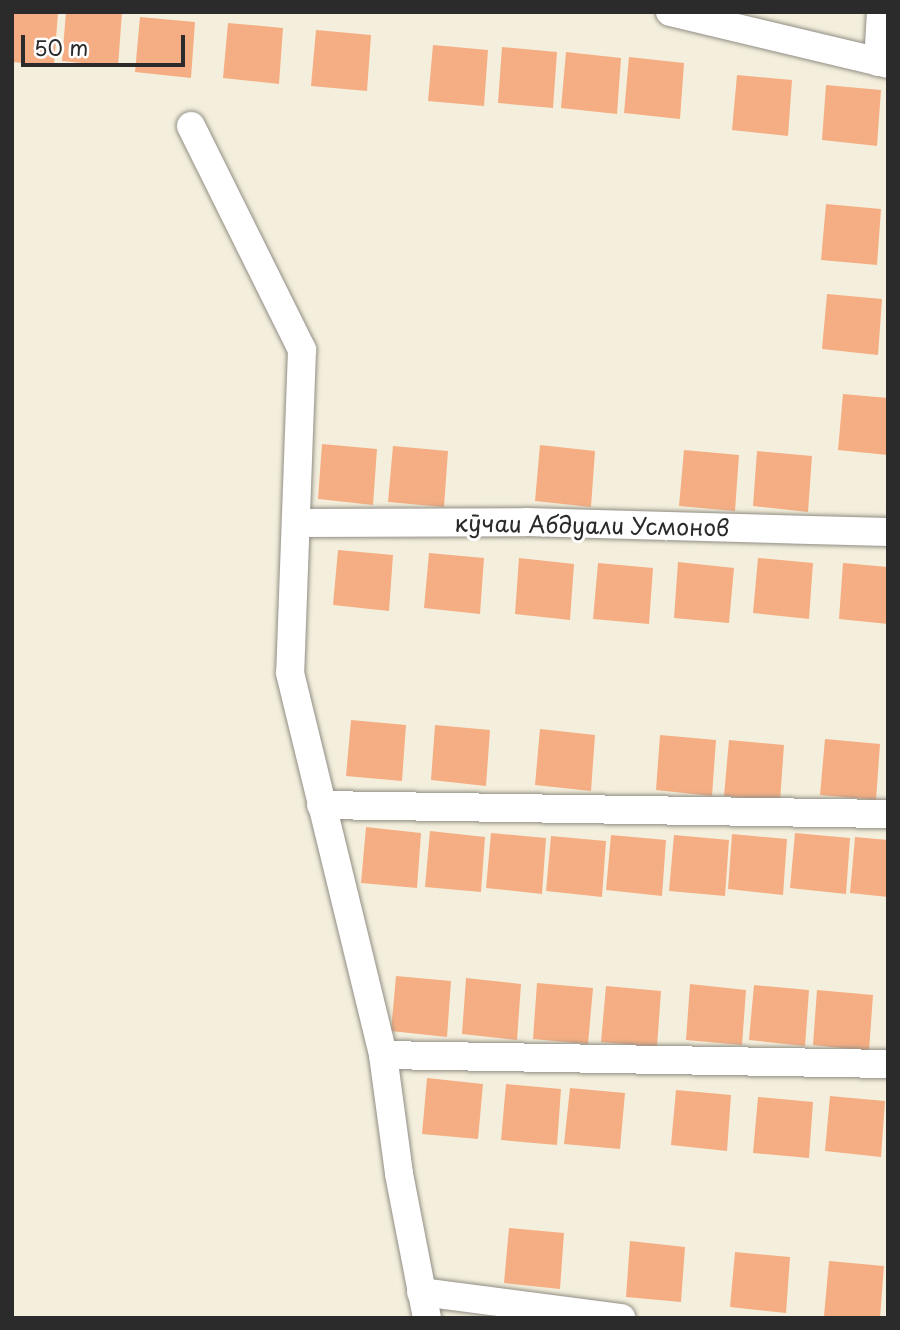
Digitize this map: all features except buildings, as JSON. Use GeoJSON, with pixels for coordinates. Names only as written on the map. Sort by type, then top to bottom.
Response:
{"type":"FeatureCollection","features":[{"type":"Feature","properties":{"kind":"street"},"geometry":{"type":"LineString","coordinates":[[670,12],[883,63],[880,12]]}},
{"type":"Feature","properties":{"kind":"street"},"geometry":{"type":"LineString","coordinates":[[191,126],[302,350],[290,673],[383,1055],[424,1305],[621,1318]]}},
{"type":"Feature","properties":{"kind":"street","name":"кӯчаи Абдуали Усмонов"},"geometry":{"type":"LineString","coordinates":[[296,523],[526,522],[888,532]]}},
{"type":"Feature","properties":{"kind":"street"},"geometry":{"type":"LineString","coordinates":[[321,805],[888,814]]}},
{"type":"Feature","properties":{"kind":"street"},"geometry":{"type":"LineString","coordinates":[[383,1055],[888,1064]]}}]}
